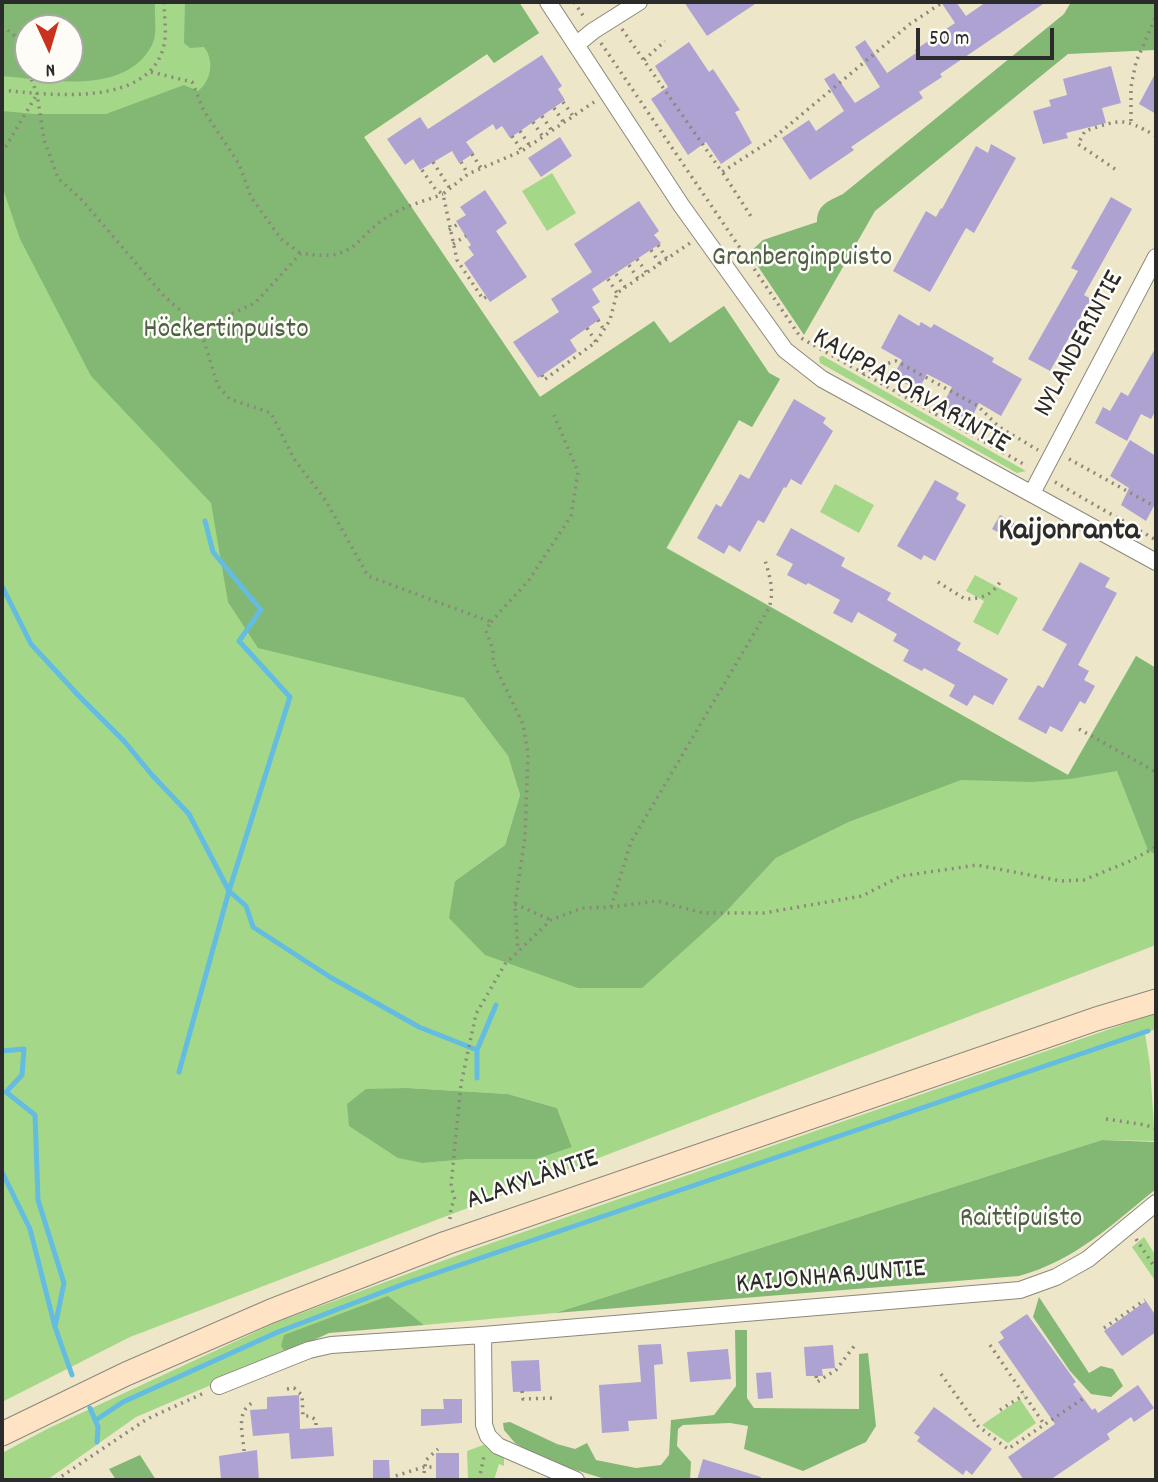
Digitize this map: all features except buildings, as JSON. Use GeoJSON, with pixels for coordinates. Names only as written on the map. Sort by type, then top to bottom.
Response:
{"type":"FeatureCollection","features":[{"type":"Feature","properties":{"kind":"main road","name":"ALAKYLÄNTIE"},"geometry":{"type":"LineString","coordinates":[[1097,1019],[1156,994]]}},
{"type":"Feature","properties":{"kind":"main road","name":"ALAKYLÄNTIE"},"geometry":{"type":"LineString","coordinates":[[2,1434],[126,1374],[271,1311],[446,1243],[1156,1001]]}},
{"type":"Feature","properties":{"kind":"street","name":"KAUPPAPORVARINTIE"},"geometry":{"type":"LineString","coordinates":[[548,2],[702,235],[785,350],[822,379],[1156,562]]}},
{"type":"Feature","properties":{"kind":"street"},"geometry":{"type":"LineString","coordinates":[[576,45],[639,2]]}},
{"type":"Feature","properties":{"kind":"street","name":"NYLANDERINTIE"},"geometry":{"type":"LineString","coordinates":[[1032,493],[1156,257]]}},
{"type":"Feature","properties":{"kind":"street","name":"KAIJONHARJUNTIE"},"geometry":{"type":"LineString","coordinates":[[219,1386],[309,1350],[331,1345],[483,1335],[1020,1290],[1056,1277],[1088,1259],[1156,1203]]}},
{"type":"Feature","properties":{"kind":"street"},"geometry":{"type":"LineString","coordinates":[[483,1335],[484,1425],[488,1436],[498,1446],[576,1480]]}},
{"type":"Feature","properties":{"kind":"path"},"geometry":{"type":"LineString","coordinates":[[2,90],[37,94],[79,94],[118,90],[151,72],[164,45],[164,2]]}},
{"type":"Feature","properties":{"kind":"path"},"geometry":{"type":"LineString","coordinates":[[574,2],[801,338],[1156,540]]}},
{"type":"Feature","properties":{"kind":"path"},"geometry":{"type":"LineString","coordinates":[[722,172],[770,141],[911,24],[943,2]]}},
{"type":"Feature","properties":{"kind":"path"},"geometry":{"type":"LineString","coordinates":[[1131,122],[1131,87],[1136,62],[1156,16]]}},
{"type":"Feature","properties":{"kind":"path"},"geometry":{"type":"LineString","coordinates":[[615,19],[752,218]]}},
{"type":"Feature","properties":{"kind":"path"},"geometry":{"type":"LineString","coordinates":[[2,26],[15,36],[37,94],[44,140],[58,178],[82,200],[164,296],[200,328],[218,386],[230,399],[271,413],[294,459],[326,501],[368,576],[491,622]]}},
{"type":"Feature","properties":{"kind":"path"},"geometry":{"type":"LineString","coordinates":[[644,60],[665,41]]}},
{"type":"Feature","properties":{"kind":"path"},"geometry":{"type":"LineString","coordinates":[[151,72],[192,82],[204,111],[239,164],[251,197],[281,239],[300,253],[320,257],[342,255],[395,212],[443,194],[468,174],[522,151],[607,93]]}},
{"type":"Feature","properties":{"kind":"path"},"geometry":{"type":"LineString","coordinates":[[2,153],[37,94]]}},
{"type":"Feature","properties":{"kind":"path"},"geometry":{"type":"LineString","coordinates":[[563,102],[573,117]]}},
{"type":"Feature","properties":{"kind":"path"},"geometry":{"type":"LineString","coordinates":[[554,108],[564,123]]}},
{"type":"Feature","properties":{"kind":"path"},"geometry":{"type":"LineString","coordinates":[[542,116],[552,131]]}},
{"type":"Feature","properties":{"kind":"path"},"geometry":{"type":"LineString","coordinates":[[1115,169],[1077,144],[1085,131],[1118,120],[1131,122],[1156,136]]}},
{"type":"Feature","properties":{"kind":"path"},"geometry":{"type":"LineString","coordinates":[[533,122],[543,137]]}},
{"type":"Feature","properties":{"kind":"path"},"geometry":{"type":"LineString","coordinates":[[520,131],[530,146]]}},
{"type":"Feature","properties":{"kind":"path"},"geometry":{"type":"LineString","coordinates":[[512,136],[522,151]]}},
{"type":"Feature","properties":{"kind":"path"},"geometry":{"type":"LineString","coordinates":[[472,154],[481,169]]}},
{"type":"Feature","properties":{"kind":"path"},"geometry":{"type":"LineString","coordinates":[[433,162],[449,187]]}},
{"type":"Feature","properties":{"kind":"path"},"geometry":{"type":"LineString","coordinates":[[461,162],[468,174]]}},
{"type":"Feature","properties":{"kind":"path"},"geometry":{"type":"LineString","coordinates":[[422,170],[436,190],[443,194],[453,244],[483,299],[486,298]]}},
{"type":"Feature","properties":{"kind":"path"},"geometry":{"type":"LineString","coordinates":[[450,230],[458,224]]}},
{"type":"Feature","properties":{"kind":"path"},"geometry":{"type":"LineString","coordinates":[[542,375],[544,380],[596,342],[610,320],[617,293],[702,235]]}},
{"type":"Feature","properties":{"kind":"path"},"geometry":{"type":"LineString","coordinates":[[453,244],[466,236]]}},
{"type":"Feature","properties":{"kind":"path"},"geometry":{"type":"LineString","coordinates":[[658,245],[667,259]]}},
{"type":"Feature","properties":{"kind":"path"},"geometry":{"type":"LineString","coordinates":[[650,250],[660,264]]}},
{"type":"Feature","properties":{"kind":"path"},"geometry":{"type":"LineString","coordinates":[[200,328],[255,303],[300,253]]}},
{"type":"Feature","properties":{"kind":"path"},"geometry":{"type":"LineString","coordinates":[[638,259],[647,273]]}},
{"type":"Feature","properties":{"kind":"path"},"geometry":{"type":"LineString","coordinates":[[629,265],[638,279]]}},
{"type":"Feature","properties":{"kind":"path"},"geometry":{"type":"LineString","coordinates":[[616,274],[625,287]]}},
{"type":"Feature","properties":{"kind":"path"},"geometry":{"type":"LineString","coordinates":[[608,279],[617,293]]}},
{"type":"Feature","properties":{"kind":"path"},"geometry":{"type":"LineString","coordinates":[[598,320],[604,330]]}},
{"type":"Feature","properties":{"kind":"path"},"geometry":{"type":"LineString","coordinates":[[587,328],[596,342]]}},
{"type":"Feature","properties":{"kind":"path"},"geometry":{"type":"LineString","coordinates":[[863,375],[896,361],[978,406],[999,427],[1156,507]]}},
{"type":"Feature","properties":{"kind":"path"},"geometry":{"type":"LineString","coordinates":[[518,951],[515,904],[525,836],[528,754],[523,724],[493,662],[493,649],[486,631],[528,580],[571,516],[578,472],[554,415]]}},
{"type":"Feature","properties":{"kind":"path"},"geometry":{"type":"LineString","coordinates":[[611,907],[631,842],[769,608],[772,599],[771,581],[764,557]]}},
{"type":"Feature","properties":{"kind":"path"},"geometry":{"type":"LineString","coordinates":[[938,582],[965,599],[987,596],[995,591],[1000,582]]}},
{"type":"Feature","properties":{"kind":"path"},"geometry":{"type":"LineString","coordinates":[[1079,729],[1156,772]]}},
{"type":"Feature","properties":{"kind":"path"},"geometry":{"type":"LineString","coordinates":[[450,1219],[455,1200],[451,1185],[461,1084],[476,1014],[505,964],[551,920],[582,908],[657,901],[703,913],[764,913],[862,896],[901,876],[976,865],[1061,881],[1084,880],[1130,861],[1156,846]]}},
{"type":"Feature","properties":{"kind":"path"},"geometry":{"type":"LineString","coordinates":[[515,904],[551,920]]}},
{"type":"Feature","properties":{"kind":"path"},"geometry":{"type":"LineString","coordinates":[[1105,1119],[1156,1129]]}},
{"type":"Feature","properties":{"kind":"path"},"geometry":{"type":"LineString","coordinates":[[1127,1227],[1156,1269]]}},
{"type":"Feature","properties":{"kind":"path"},"geometry":{"type":"LineString","coordinates":[[1104,1328],[1145,1300]]}},
{"type":"Feature","properties":{"kind":"path"},"geometry":{"type":"LineString","coordinates":[[816,1376],[817,1382],[836,1370],[855,1345]]}},
{"type":"Feature","properties":{"kind":"path"},"geometry":{"type":"LineString","coordinates":[[990,1345],[1044,1424]]}},
{"type":"Feature","properties":{"kind":"path"},"geometry":{"type":"LineString","coordinates":[[941,1374],[978,1426],[1008,1449],[1084,1398]]}},
{"type":"Feature","properties":{"kind":"path"},"geometry":{"type":"LineString","coordinates":[[56,1480],[147,1419],[219,1386]]}},
{"type":"Feature","properties":{"kind":"path"},"geometry":{"type":"LineString","coordinates":[[287,1389],[294,1388],[302,1395],[303,1416],[316,1420],[316,1428]]}},
{"type":"Feature","properties":{"kind":"path"},"geometry":{"type":"LineString","coordinates":[[522,1391],[523,1399],[555,1398]]}},
{"type":"Feature","properties":{"kind":"path"},"geometry":{"type":"LineString","coordinates":[[1000,1410],[1024,1395]]}},
{"type":"Feature","properties":{"kind":"path"},"geometry":{"type":"LineString","coordinates":[[244,1451],[241,1414],[245,1407],[254,1402]]}},
{"type":"Feature","properties":{"kind":"path"},"geometry":{"type":"LineString","coordinates":[[479,1480],[488,1436]]}},
{"type":"Feature","properties":{"kind":"path"},"geometry":{"type":"LineString","coordinates":[[423,1480],[426,1460],[438,1449]]}},
{"type":"Feature","properties":{"kind":"path"},"geometry":{"type":"LineString","coordinates":[[392,1480],[392,1477],[432,1467]]}},
{"type":"Feature","properties":{"kind":"path"},"geometry":{"type":"LineString","coordinates":[[424,1469],[429,1480]]}},
{"type":"Feature","properties":{"kind":"green space"},"geometry":{"type":"Polygon","coordinates":[[[2,2],[519,2],[539,33],[494,63],[487,54],[364,137],[540,397],[654,321],[670,343],[724,306],[769,373],[780,379],[752,427],[739,420],[667,548],[1068,775],[1136,656],[1156,668],[1156,945],[130,1337],[2,1402],[2,2]],[[223,570],[417,685],[464,698],[508,756],[520,795],[505,845],[455,881],[724,914],[776,858],[849,822],[878,811],[223,570]],[[408,1088],[423,1163],[572,1147],[557,1108],[508,1094],[408,1088]]]}},
{"type":"Feature","properties":{"kind":"green space"},"geometry":{"type":"Polygon","coordinates":[[[2,2],[155,2],[154,41],[140,61],[124,72],[85,81],[84,14],[14,14],[14,77],[2,76],[2,2]]]}},
{"type":"Feature","properties":{"kind":"green space","name":"Höckertinpuisto"},"geometry":{"type":"Polygon","coordinates":[[[185,2],[519,2],[539,33],[494,63],[487,54],[364,137],[540,397],[654,321],[670,343],[724,306],[769,373],[780,379],[752,427],[739,420],[666,548],[1068,775],[1136,656],[1156,668],[1156,855],[1148,850],[1117,771],[1032,782],[961,780],[849,822],[776,858],[724,914],[642,988],[578,988],[485,955],[449,918],[455,881],[505,845],[520,795],[508,756],[464,698],[258,648],[228,602],[211,503],[91,376],[20,239],[2,186],[2,111],[106,114],[184,85],[198,91],[202,87],[209,76],[210,58],[204,47],[190,48],[184,43],[185,2]]]}},
{"type":"Feature","properties":{"kind":"green space","name":"Granberginpuisto"},"geometry":{"type":"Polygon","coordinates":[[[1071,2],[1156,2],[1156,50],[1068,54],[875,211],[804,335],[749,253],[763,240],[817,222],[819,211],[825,204],[843,194],[1064,14],[1071,2]]]}},
{"type":"Feature","properties":{"kind":"green space"},"geometry":{"type":"Polygon","coordinates":[[[552,173],[576,213],[547,231],[522,191],[552,173]]]}},
{"type":"Feature","properties":{"kind":"green space"},"geometry":{"type":"Polygon","coordinates":[[[821,356],[1026,471],[1017,473],[820,363],[821,356]]]}},
{"type":"Feature","properties":{"kind":"green space"},"geometry":{"type":"Polygon","coordinates":[[[835,484],[874,505],[859,533],[820,512],[835,484]]]}},
{"type":"Feature","properties":{"kind":"green space"},"geometry":{"type":"Polygon","coordinates":[[[975,575],[1018,598],[998,635],[973,622],[984,601],[966,591],[975,575]]]}},
{"type":"Feature","properties":{"kind":"green space"},"geometry":{"type":"Polygon","coordinates":[[[1156,1013],[1156,1029],[1145,1033],[1155,1141],[1102,1140],[555,1313],[424,1325],[388,1297],[286,1353],[136,1417],[47,1480],[2,1480],[2,1453],[49,1428],[277,1322],[483,1246],[1156,1013]]]}},
{"type":"Feature","properties":{"kind":"green space"},"geometry":{"type":"Polygon","coordinates":[[[408,1088],[508,1094],[557,1108],[572,1147],[536,1159],[467,1159],[423,1163],[398,1158],[349,1126],[347,1104],[366,1089],[408,1088]]]}},
{"type":"Feature","properties":{"kind":"green space","name":"Raittipuisto"},"geometry":{"type":"Polygon","coordinates":[[[1102,1140],[1156,1142],[1156,1189],[1076,1251],[1019,1276],[555,1313],[1102,1140]]]}},
{"type":"Feature","properties":{"kind":"green space"},"geometry":{"type":"Polygon","coordinates":[[[1144,1237],[1156,1256],[1156,1282],[1132,1247],[1144,1237]]]}},
{"type":"Feature","properties":{"kind":"green space"},"geometry":{"type":"Polygon","coordinates":[[[388,1296],[424,1325],[329,1333],[286,1353],[281,1346],[284,1335],[388,1296]]]}},
{"type":"Feature","properties":{"kind":"green space"},"geometry":{"type":"Polygon","coordinates":[[[1039,1297],[1089,1373],[1101,1366],[1113,1369],[1123,1386],[1111,1397],[1091,1394],[1070,1371],[1033,1317],[1039,1297]]]}},
{"type":"Feature","properties":{"kind":"green space"},"geometry":{"type":"Polygon","coordinates":[[[735,1330],[747,1330],[747,1398],[754,1408],[859,1409],[859,1354],[868,1353],[876,1426],[866,1442],[803,1471],[744,1449],[748,1426],[730,1423],[683,1425],[678,1429],[677,1446],[691,1462],[690,1480],[608,1480],[547,1461],[515,1443],[504,1430],[503,1423],[510,1422],[557,1444],[575,1449],[587,1443],[596,1460],[636,1468],[661,1465],[669,1455],[671,1420],[714,1415],[736,1386],[735,1330]]]}},
{"type":"Feature","properties":{"kind":"green space"},"geometry":{"type":"Polygon","coordinates":[[[1020,1399],[1036,1423],[1008,1443],[982,1425],[1020,1399]]]}},
{"type":"Feature","properties":{"kind":"green space"},"geometry":{"type":"Polygon","coordinates":[[[486,1444],[504,1456],[504,1466],[499,1464],[494,1480],[468,1480],[467,1451],[486,1444]]]}},
{"type":"Feature","properties":{"kind":"green space"},"geometry":{"type":"Polygon","coordinates":[[[140,1455],[156,1480],[116,1480],[109,1469],[140,1455]]]}},
{"type":"Feature","properties":{"kind":"waterway"},"geometry":{"type":"LineString","coordinates":[[179,1072],[229,891],[290,697],[239,641],[261,610],[213,552],[205,521]]}},
{"type":"Feature","properties":{"kind":"waterway"},"geometry":{"type":"LineString","coordinates":[[2,586],[31,644],[189,814],[229,891],[246,906],[253,927],[330,977],[419,1027],[477,1050]]}},
{"type":"Feature","properties":{"kind":"waterway"},"geometry":{"type":"LineString","coordinates":[[477,1078],[477,1050],[496,1005]]}},
{"type":"Feature","properties":{"kind":"waterway"},"geometry":{"type":"LineString","coordinates":[[96,1420],[123,1402],[278,1332],[404,1284],[1148,1031]]}},
{"type":"Feature","properties":{"kind":"waterway"},"geometry":{"type":"LineString","coordinates":[[2,1051],[24,1049],[22,1075],[6,1092],[35,1115],[38,1200],[64,1283],[55,1327]]}},
{"type":"Feature","properties":{"kind":"waterway"},"geometry":{"type":"LineString","coordinates":[[2,1172],[30,1229],[55,1327],[72,1375]]}},
{"type":"Feature","properties":{"kind":"waterway"},"geometry":{"type":"LineString","coordinates":[[90,1408],[98,1427],[97,1442]]}},
{"type":"Feature","properties":{"kind":"district","name":"Kaijonranta"},"geometry":{"type":"Point","coordinates":[1069,534]}}]}
